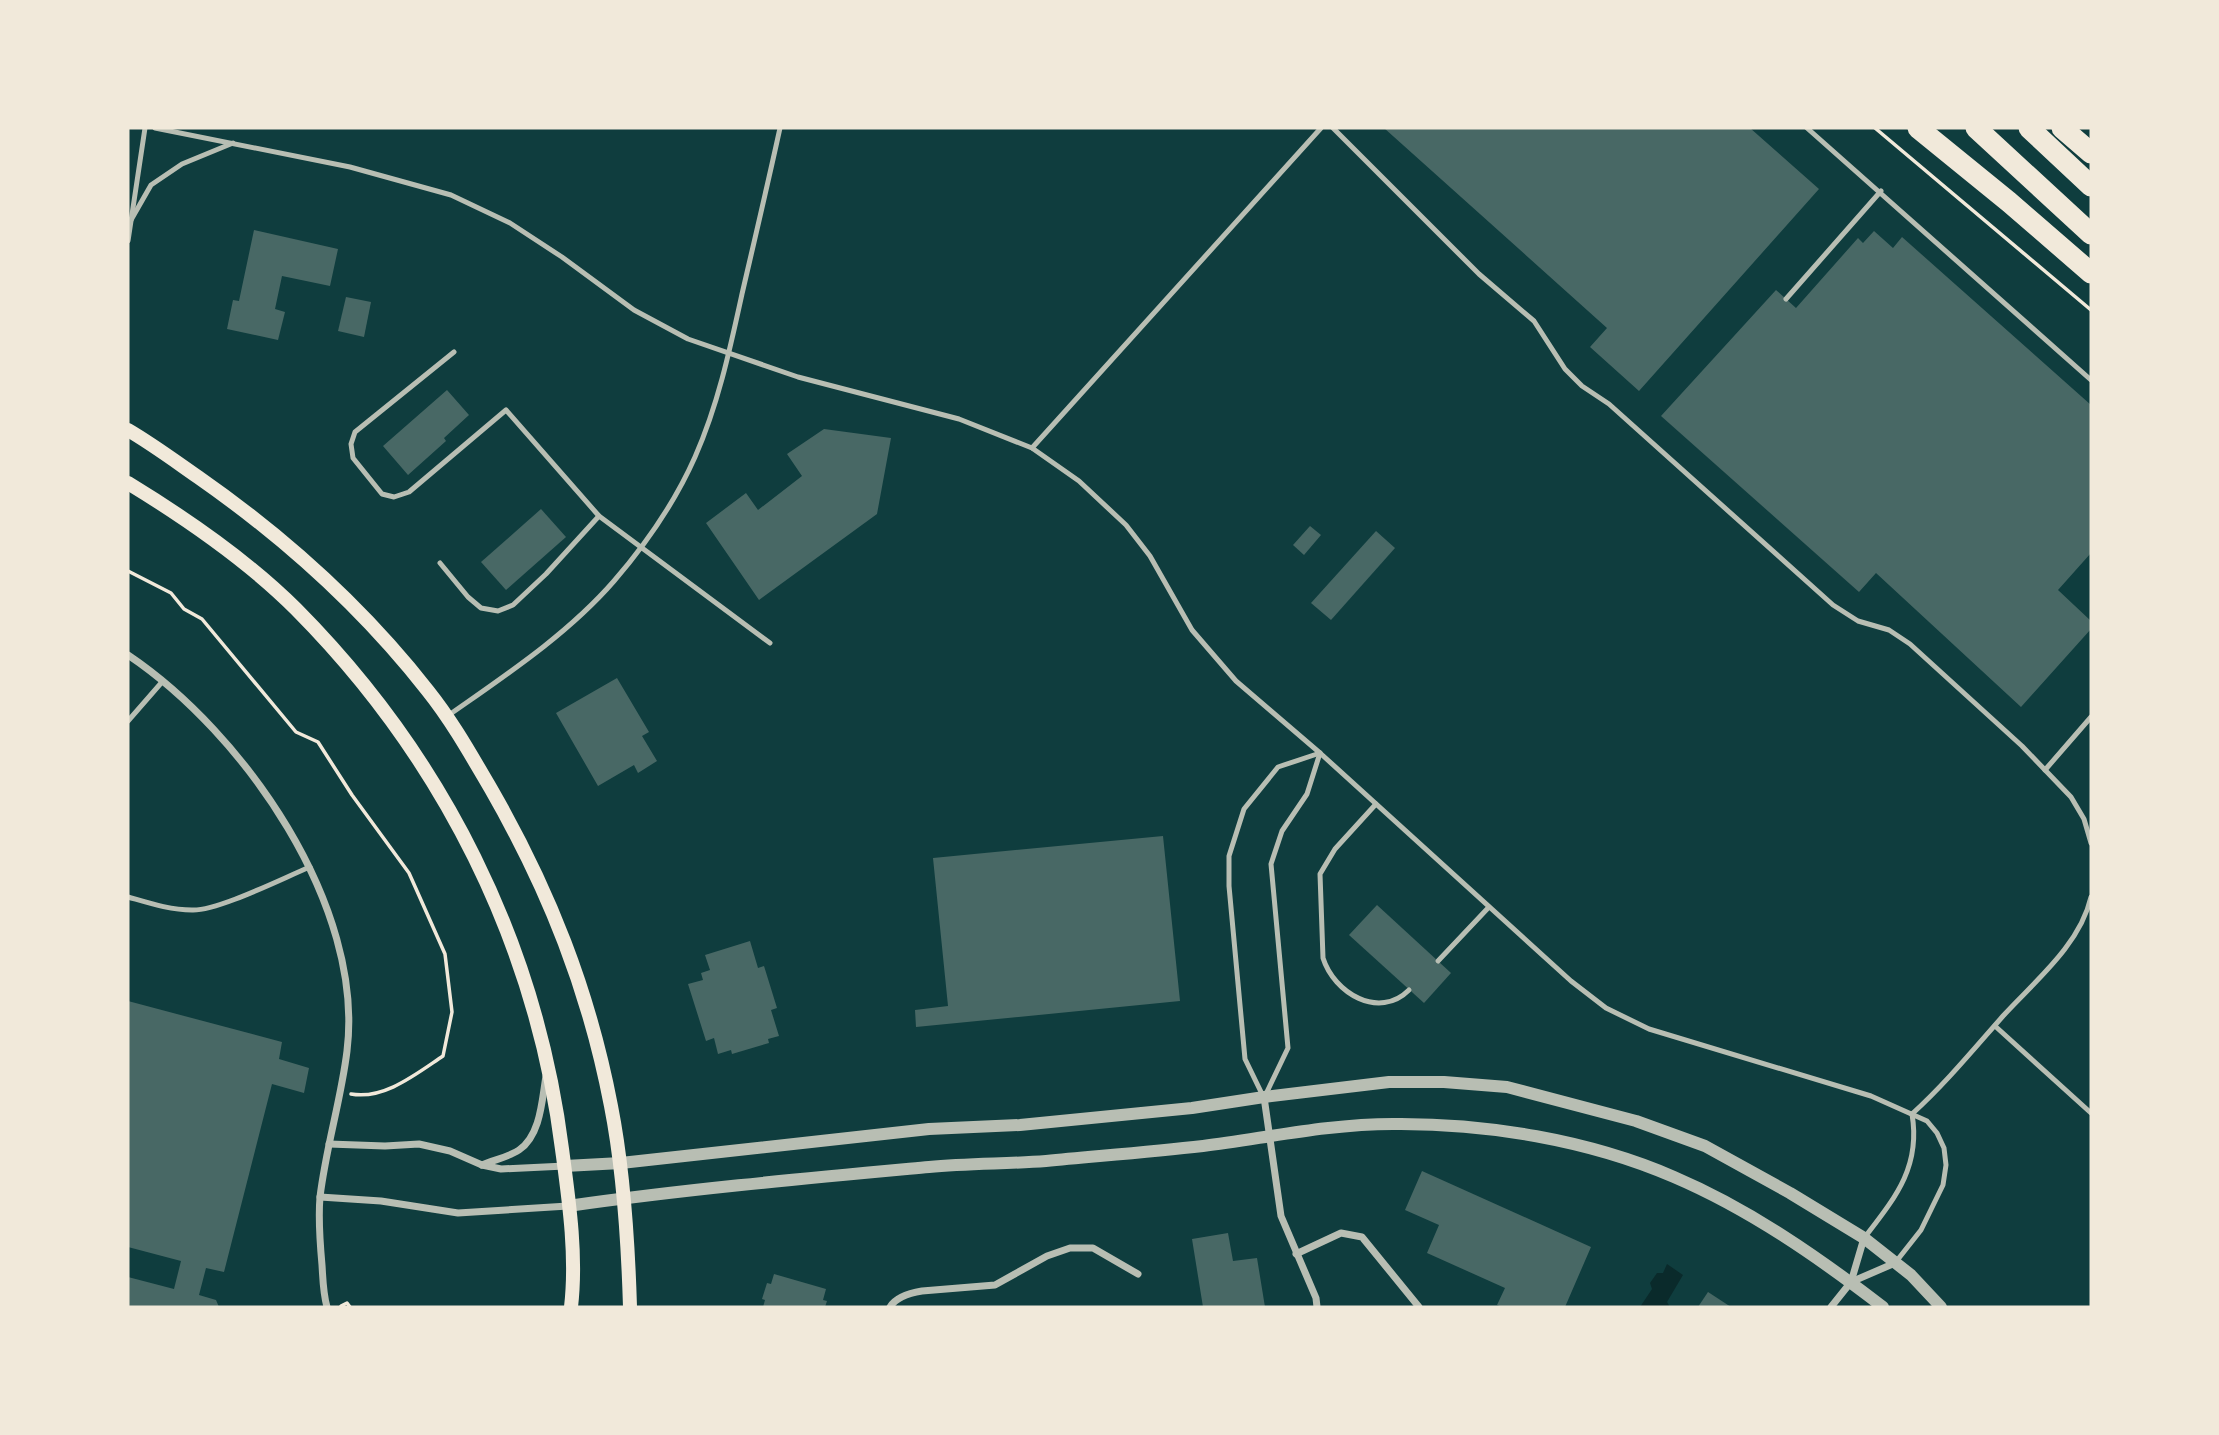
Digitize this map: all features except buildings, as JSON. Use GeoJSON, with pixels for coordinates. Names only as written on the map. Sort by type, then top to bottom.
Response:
{"type":"FeatureCollection","features":[{"type":"Feature","properties":{"kind":"highway"},"geometry":{"type":"LineString","coordinates":[[1918,128],[2091,273]]}},
{"type":"Feature","properties":{"kind":"highway"},"geometry":{"type":"LineString","coordinates":[[1976,128],[2091,234]]}},
{"type":"Feature","properties":{"kind":"highway"},"geometry":{"type":"LineString","coordinates":[[2029,128],[2091,186]]}},
{"type":"Feature","properties":{"kind":"highway"},"geometry":{"type":"LineString","coordinates":[[2062,128],[2091,153]]}},
{"type":"Feature","properties":{"kind":"main road"},"geometry":{"type":"LineString","coordinates":[[128,429],[239,505],[352,604],[427,690],[446,716],[524,847],[555,915],[587,1007],[612,1107],[625,1198],[630,1307]]}},
{"type":"Feature","properties":{"kind":"main road"},"geometry":{"type":"LineString","coordinates":[[128,482],[177,513],[243,563],[295,608],[368,687],[424,765],[465,835],[522,970],[548,1065],[565,1166],[574,1283],[571,1307]]}},
{"type":"Feature","properties":{"kind":"street"},"geometry":{"type":"LineString","coordinates":[[128,655],[202,718],[237,758],[289,831],[310,867],[336,934],[346,987],[348,1042],[320,1197],[319,1235],[327,1307]]}},
{"type":"Feature","properties":{"kind":"street"},"geometry":{"type":"LineString","coordinates":[[482,1165],[519,1150],[531,1137],[539,1114],[548,1065]]}},
{"type":"Feature","properties":{"kind":"street"},"geometry":{"type":"LineString","coordinates":[[329,1144],[419,1144],[450,1152],[482,1165],[523,1170],[621,1163],[929,1129],[1020,1125],[1179,1110],[1389,1082],[1444,1082],[1507,1087],[1636,1121],[1705,1146],[1864,1238],[1911,1275],[1941,1307]]}},
{"type":"Feature","properties":{"kind":"street"},"geometry":{"type":"LineString","coordinates":[[1264,1097],[1281,1216],[1316,1298],[1317,1307]]}},
{"type":"Feature","properties":{"kind":"street"},"geometry":{"type":"LineString","coordinates":[[320,1197],[380,1201],[458,1213],[568,1206],[933,1166],[1024,1163],[1205,1146],[1269,1135],[1391,1124],[1455,1125],[1537,1135],[1613,1156],[1673,1177],[1761,1222],[1851,1282],[1883,1307]]}},
{"type":"Feature","properties":{"kind":"street"},"geometry":{"type":"LineString","coordinates":[[1296,1254],[1341,1233],[1362,1237],[1419,1307]]}},
{"type":"Feature","properties":{"kind":"street"},"geometry":{"type":"LineString","coordinates":[[1831,1307],[1851,1282],[1864,1238]]}},
{"type":"Feature","properties":{"kind":"street"},"geometry":{"type":"LineString","coordinates":[[890,1307],[893,1302],[922,1291],[995,1285],[1047,1256],[1070,1248],[1093,1248],[1138,1274]]}},
{"type":"Feature","properties":{"kind":"street"},"geometry":{"type":"LineString","coordinates":[[1851,1282],[1895,1263]]}},
{"type":"Feature","properties":{"kind":"lane"},"geometry":{"type":"LineString","coordinates":[[128,241],[145,128]]}},
{"type":"Feature","properties":{"kind":"lane"},"geometry":{"type":"LineString","coordinates":[[155,128],[350,167],[451,195],[510,223],[634,310],[688,339],[797,377],[959,419],[1031,448],[1079,481],[1126,525],[1150,556],[1192,629],[1236,681],[1320,753],[1571,981],[1606,1008],[1639,1024],[1871,1096],[1927,1121],[1937,1133],[1944,1149],[1946,1164],[1943,1185],[1921,1230],[1895,1263]]}},
{"type":"Feature","properties":{"kind":"lane"},"geometry":{"type":"LineString","coordinates":[[446,716],[536,652],[575,619],[613,583],[668,508],[694,458],[712,414],[729,353],[780,128]]}},
{"type":"Feature","properties":{"kind":"lane"},"geometry":{"type":"LineString","coordinates":[[1031,448],[1321,128]]}},
{"type":"Feature","properties":{"kind":"lane"},"geometry":{"type":"LineString","coordinates":[[1333,128],[1479,274],[1534,321],[1565,369],[1582,386],[1609,404],[1833,605],[1858,621],[1889,630],[1910,644],[2045,769],[2071,797],[2084,820],[2091,843]]}},
{"type":"Feature","properties":{"kind":"lane"},"geometry":{"type":"LineString","coordinates":[[1807,128],[2091,380]]}},
{"type":"Feature","properties":{"kind":"lane"},"geometry":{"type":"LineString","coordinates":[[131,220],[151,185],[182,164],[233,143]]}},
{"type":"Feature","properties":{"kind":"lane"},"geometry":{"type":"LineString","coordinates":[[1786,299],[1881,191]]}},
{"type":"Feature","properties":{"kind":"lane"},"geometry":{"type":"LineString","coordinates":[[454,352],[355,432],[351,444],[353,458],[382,494],[394,497],[409,492],[506,410],[599,516],[770,643]]}},
{"type":"Feature","properties":{"kind":"lane"},"geometry":{"type":"LineString","coordinates":[[440,563],[468,597],[481,608],[498,611],[513,605],[546,574],[599,516]]}},
{"type":"Feature","properties":{"kind":"lane"},"geometry":{"type":"LineString","coordinates":[[128,721],[162,682]]}},
{"type":"Feature","properties":{"kind":"lane"},"geometry":{"type":"LineString","coordinates":[[2045,769],[2091,717]]}},
{"type":"Feature","properties":{"kind":"lane"},"geometry":{"type":"LineString","coordinates":[[1264,1097],[1245,1059],[1228,886],[1229,856],[1244,809],[1278,767],[1320,753]]}},
{"type":"Feature","properties":{"kind":"lane"},"geometry":{"type":"LineString","coordinates":[[1264,1097],[1288,1048],[1271,864],[1282,831],[1307,794],[1320,753]]}},
{"type":"Feature","properties":{"kind":"lane"},"geometry":{"type":"LineString","coordinates":[[1376,804],[1335,849],[1320,874],[1323,958],[1336,983],[1366,1002],[1386,1003],[1401,998],[1409,990]]}},
{"type":"Feature","properties":{"kind":"lane"},"geometry":{"type":"LineString","coordinates":[[128,897],[173,909],[195,911],[241,896],[310,867]]}},
{"type":"Feature","properties":{"kind":"lane"},"geometry":{"type":"LineString","coordinates":[[1912,1114],[1941,1087],[2065,948],[2083,920],[2091,897]]}},
{"type":"Feature","properties":{"kind":"lane"},"geometry":{"type":"LineString","coordinates":[[1438,961],[1489,907]]}},
{"type":"Feature","properties":{"kind":"lane"},"geometry":{"type":"LineString","coordinates":[[1995,1026],[2091,1113]]}},
{"type":"Feature","properties":{"kind":"lane"},"geometry":{"type":"LineString","coordinates":[[1864,1238],[1896,1197],[1906,1178],[1915,1134],[1912,1114]]}},
{"type":"Feature","properties":{"kind":"path"},"geometry":{"type":"LineString","coordinates":[[1875,128],[2091,310]]}},
{"type":"Feature","properties":{"kind":"path"},"geometry":{"type":"LineString","coordinates":[[128,571],[171,593],[184,609],[202,619],[296,732],[318,742],[352,795],[409,873],[445,954],[452,1012],[443,1056],[404,1082],[366,1097],[341,1092]]}},
{"type":"Feature","properties":{"kind":"path"},"geometry":{"type":"LineString","coordinates":[[338,1307],[347,1303],[350,1307]]}},
{"type":"Feature","properties":{"kind":"water"},"geometry":{"type":"Polygon","coordinates":[[[1667,1264],[1683,1275],[1667,1302],[1670,1307],[1640,1307],[1652,1289],[1650,1283],[1657,1273],[1663,1273],[1667,1264]]]}}]}
